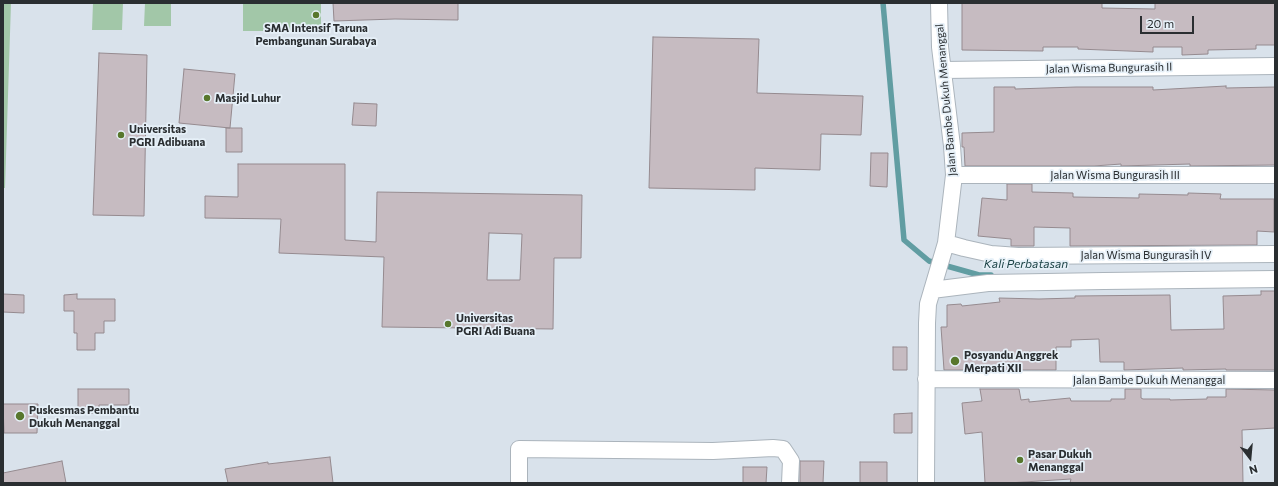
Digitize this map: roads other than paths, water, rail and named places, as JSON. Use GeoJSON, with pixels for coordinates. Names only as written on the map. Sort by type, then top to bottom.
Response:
{"type":"FeatureCollection","features":[{"type":"Feature","properties":{"kind":"street","name":"Jalan Bambe Dukuh Menanggal"},"geometry":{"type":"LineString","coordinates":[[926,483],[928,304],[944,248],[954,175],[940,47],[939,3]]}},
{"type":"Feature","properties":{"kind":"street","name":"Jalan Wisma Bungurasih II"},"geometry":{"type":"LineString","coordinates":[[943,70],[1275,66]]}},
{"type":"Feature","properties":{"kind":"street","name":"Jalan Wisma Bungurasih III"},"geometry":{"type":"LineString","coordinates":[[954,175],[1275,175]]}},
{"type":"Feature","properties":{"kind":"street","name":"Jalan Wisma Bungurasih IV"},"geometry":{"type":"LineString","coordinates":[[944,248],[964,248],[991,254],[1018,256],[1275,254]]}},
{"type":"Feature","properties":{"kind":"street"},"geometry":{"type":"LineString","coordinates":[[932,288],[988,284],[1275,279]]}},
{"type":"Feature","properties":{"kind":"street","name":"Jalan Bambe Dukuh Menanggal"},"geometry":{"type":"LineString","coordinates":[[926,379],[1275,380]]}},
{"type":"Feature","properties":{"kind":"street"},"geometry":{"type":"LineString","coordinates":[[519,483],[519,449],[713,451],[773,448],[783,449],[791,461],[790,483]]}},
{"type":"Feature","properties":{"kind":"waterway","name":"Kali Perbatasan"},"geometry":{"type":"LineString","coordinates":[[883,3],[904,240],[929,261],[979,275],[991,275]]}},
{"type":"Feature","properties":{"kind":"place","name":"SMA Intensif Taruna Pembangunan Surabaya"},"geometry":{"type":"Point","coordinates":[316,15]}},
{"type":"Feature","properties":{"kind":"place","name":"Masjid Luhur"},"geometry":{"type":"Point","coordinates":[207,98]}},
{"type":"Feature","properties":{"kind":"place","name":"Universitas PGRI Adibuana"},"geometry":{"type":"Point","coordinates":[121,135]}},
{"type":"Feature","properties":{"kind":"place","name":"Universitas PGRI Adi Buana"},"geometry":{"type":"Point","coordinates":[448,324]}},
{"type":"Feature","properties":{"kind":"place","name":"Posyandu Anggrek Merpati XII"},"geometry":{"type":"Point","coordinates":[955,361]}},
{"type":"Feature","properties":{"kind":"place","name":"Puskesmas Pembantu Dukuh Menanggal"},"geometry":{"type":"Point","coordinates":[20,416]}},
{"type":"Feature","properties":{"kind":"place","name":"Pasar Dukuh Menanggal"},"geometry":{"type":"Point","coordinates":[1020,460]}}]}
